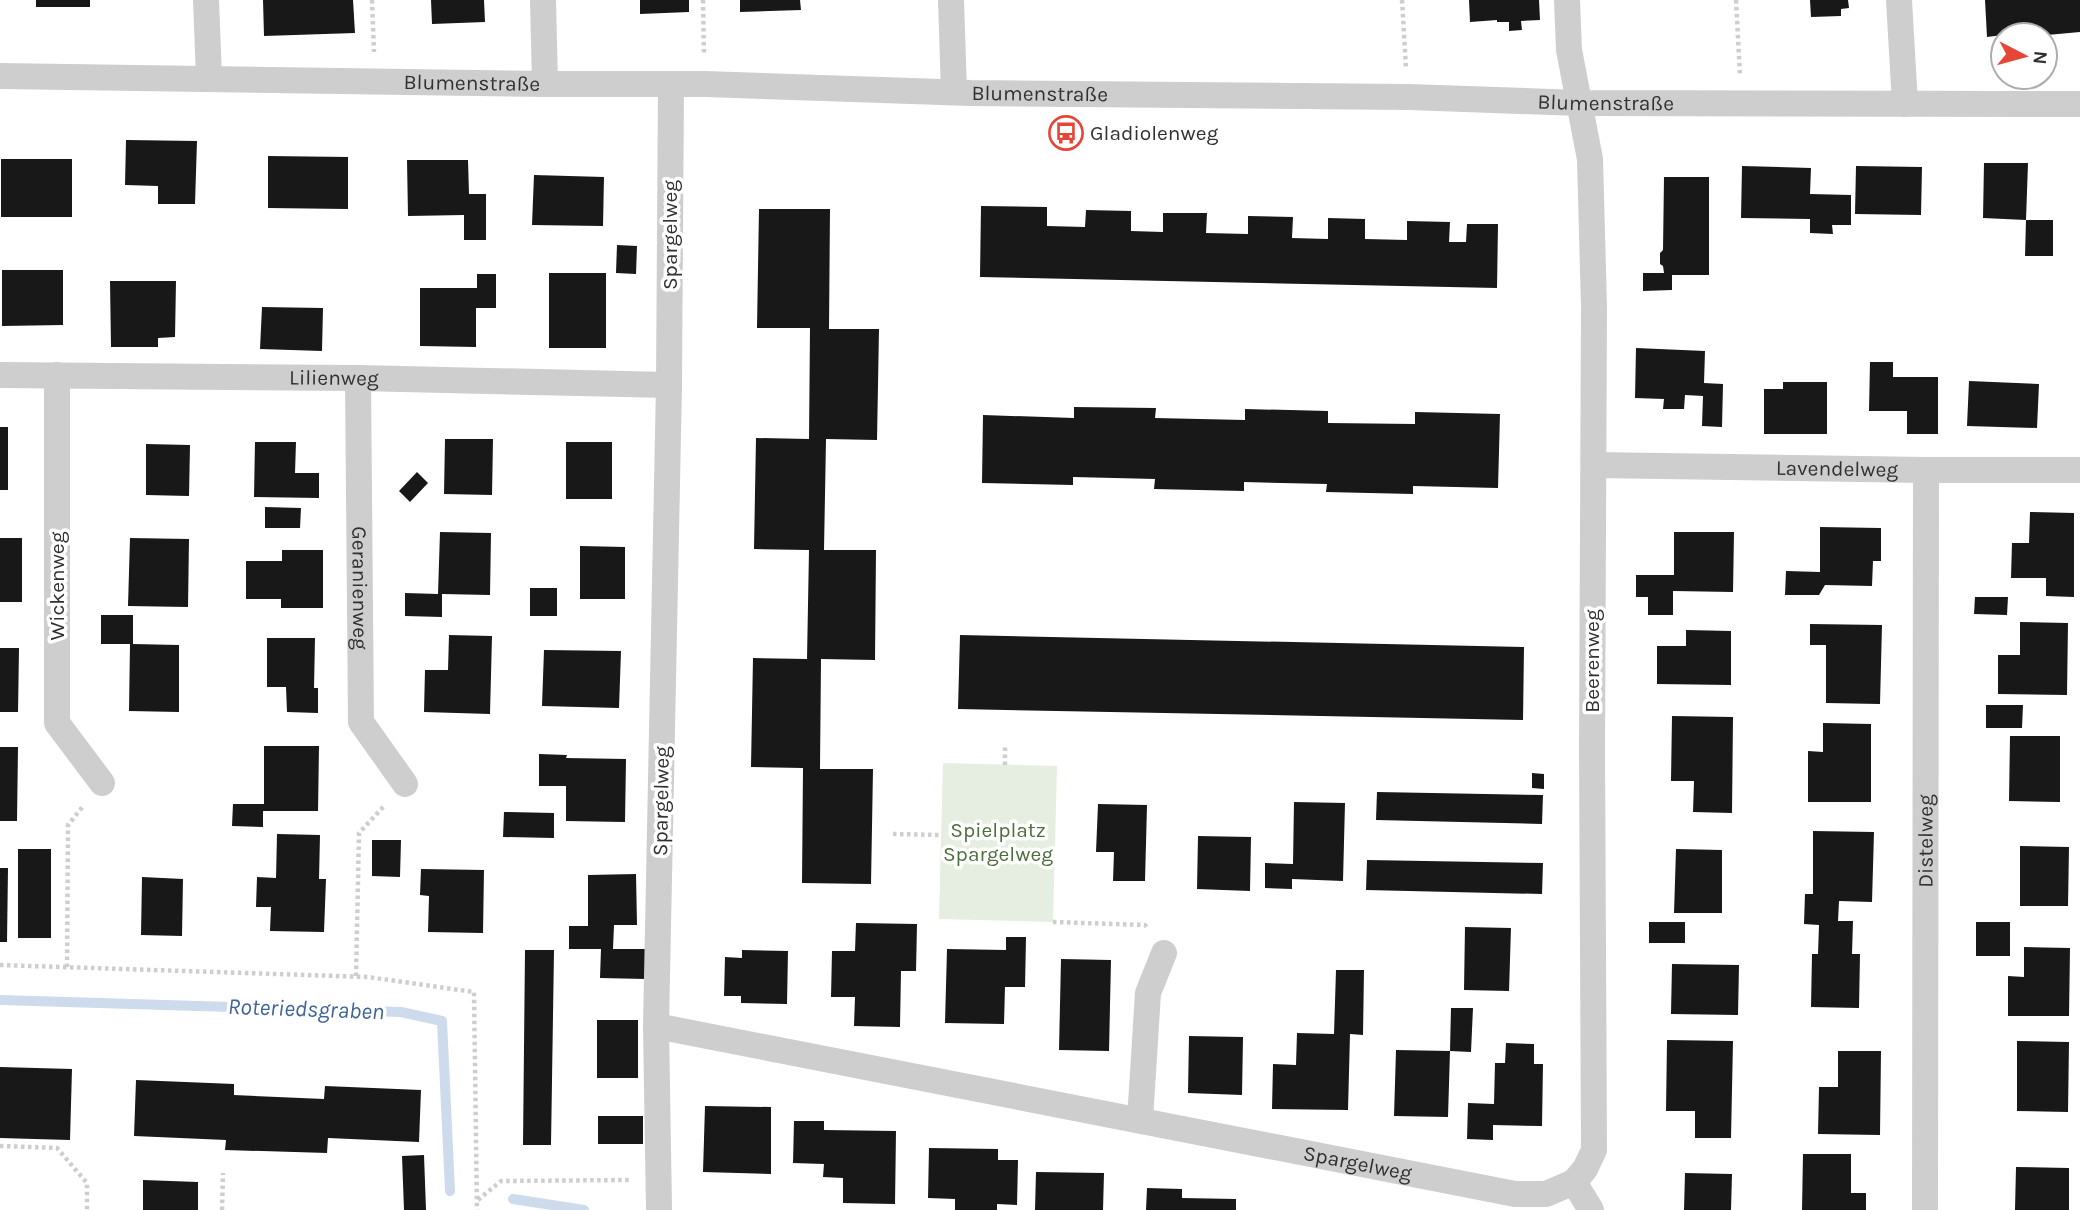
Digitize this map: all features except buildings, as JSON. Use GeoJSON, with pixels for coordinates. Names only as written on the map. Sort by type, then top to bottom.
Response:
{"type":"FeatureCollection","features":[{"type":"Feature","properties":{"kind":"street"},"geometry":{"type":"LineString","coordinates":[[206,0],[209,78]]}},
{"type":"Feature","properties":{"kind":"street"},"geometry":{"type":"LineString","coordinates":[[543,0],[545,84]]}},
{"type":"Feature","properties":{"kind":"street"},"geometry":{"type":"LineString","coordinates":[[951,0],[954,92]]}},
{"type":"Feature","properties":{"kind":"street","name":"Beerenweg"},"geometry":{"type":"LineString","coordinates":[[1567,0],[1570,50],[1590,159],[1594,307],[1594,1150],[1585,1169],[1574,1182]]}},
{"type":"Feature","properties":{"kind":"street"},"geometry":{"type":"LineString","coordinates":[[1899,0],[1905,104]]}},
{"type":"Feature","properties":{"kind":"street","name":"Blumenstraße"},"geometry":{"type":"LineString","coordinates":[[0,76],[705,84],[954,92],[1409,97],[1579,103],[2080,104]]}},
{"type":"Feature","properties":{"kind":"street","name":"Spargelweg"},"geometry":{"type":"LineString","coordinates":[[671,84],[669,385],[656,1026],[1515,1194],[1546,1194],[1574,1182]]}},
{"type":"Feature","properties":{"kind":"street","name":"Lilienweg"},"geometry":{"type":"LineString","coordinates":[[0,375],[358,378],[669,385]]}},
{"type":"Feature","properties":{"kind":"street","name":"Wickenweg"},"geometry":{"type":"LineString","coordinates":[[57,375],[57,723],[102,783]]}},
{"type":"Feature","properties":{"kind":"street","name":"Geranienweg"},"geometry":{"type":"LineString","coordinates":[[358,378],[361,722],[405,784]]}},
{"type":"Feature","properties":{"kind":"street","name":"Lavendelweg"},"geometry":{"type":"LineString","coordinates":[[1594,466],[2080,470]]}},
{"type":"Feature","properties":{"kind":"street","name":"Distelweg"},"geometry":{"type":"LineString","coordinates":[[1925,1210],[1926,470]]}},
{"type":"Feature","properties":{"kind":"street"},"geometry":{"type":"LineString","coordinates":[[1140,1120],[1148,993],[1164,953]]}},
{"type":"Feature","properties":{"kind":"street"},"geometry":{"type":"LineString","coordinates":[[656,1026],[659,1210]]}},
{"type":"Feature","properties":{"kind":"street"},"geometry":{"type":"LineString","coordinates":[[1574,1182],[1591,1210]]}},
{"type":"Feature","properties":{"kind":"path"},"geometry":{"type":"LineString","coordinates":[[372,0],[375,81]]}},
{"type":"Feature","properties":{"kind":"path"},"geometry":{"type":"LineString","coordinates":[[703,0],[705,84]]}},
{"type":"Feature","properties":{"kind":"path"},"geometry":{"type":"LineString","coordinates":[[1402,0],[1409,97]]}},
{"type":"Feature","properties":{"kind":"path"},"geometry":{"type":"LineString","coordinates":[[1736,0],[1742,104]]}},
{"type":"Feature","properties":{"kind":"path"},"geometry":{"type":"LineString","coordinates":[[1005,747],[1005,765]]}},
{"type":"Feature","properties":{"kind":"path"},"geometry":{"type":"LineString","coordinates":[[356,976],[359,833],[405,784]]}},
{"type":"Feature","properties":{"kind":"path"},"geometry":{"type":"LineString","coordinates":[[67,967],[68,825]]}},
{"type":"Feature","properties":{"kind":"path"},"geometry":{"type":"LineString","coordinates":[[892,834],[941,835]]}},
{"type":"Feature","properties":{"kind":"path"},"geometry":{"type":"LineString","coordinates":[[1053,922],[1144,925],[1164,953]]}},
{"type":"Feature","properties":{"kind":"path"},"geometry":{"type":"LineString","coordinates":[[0,965],[356,976],[474,992],[477,1210]]}},
{"type":"Feature","properties":{"kind":"path"},"geometry":{"type":"LineString","coordinates":[[0,1146],[57,1148],[87,1183],[87,1210]]}},
{"type":"Feature","properties":{"kind":"path"},"geometry":{"type":"LineString","coordinates":[[222,1210],[223,1173]]}},
{"type":"Feature","properties":{"kind":"path"},"geometry":{"type":"LineString","coordinates":[[477,1201],[500,1181],[658,1180]]}},
{"type":"Feature","properties":{"kind":"green space","name":"Spielplatz Spargelweg"},"geometry":{"type":"Polygon","coordinates":[[[943,763],[1057,766],[1053,922],[939,919],[943,763]]]}},
{"type":"Feature","properties":{"kind":"waterway","name":"Roteriedsgraben"},"geometry":{"type":"LineString","coordinates":[[0,1000],[401,1012],[442,1021],[450,1191]]}},
{"type":"Feature","properties":{"kind":"waterway","name":"Roteriedsgraben"},"geometry":{"type":"LineString","coordinates":[[513,1199],[584,1210]]}},
{"type":"Feature","properties":{"kind":"place","name":"Gladiolenweg"},"geometry":{"type":"Point","coordinates":[1066,133]}}]}
